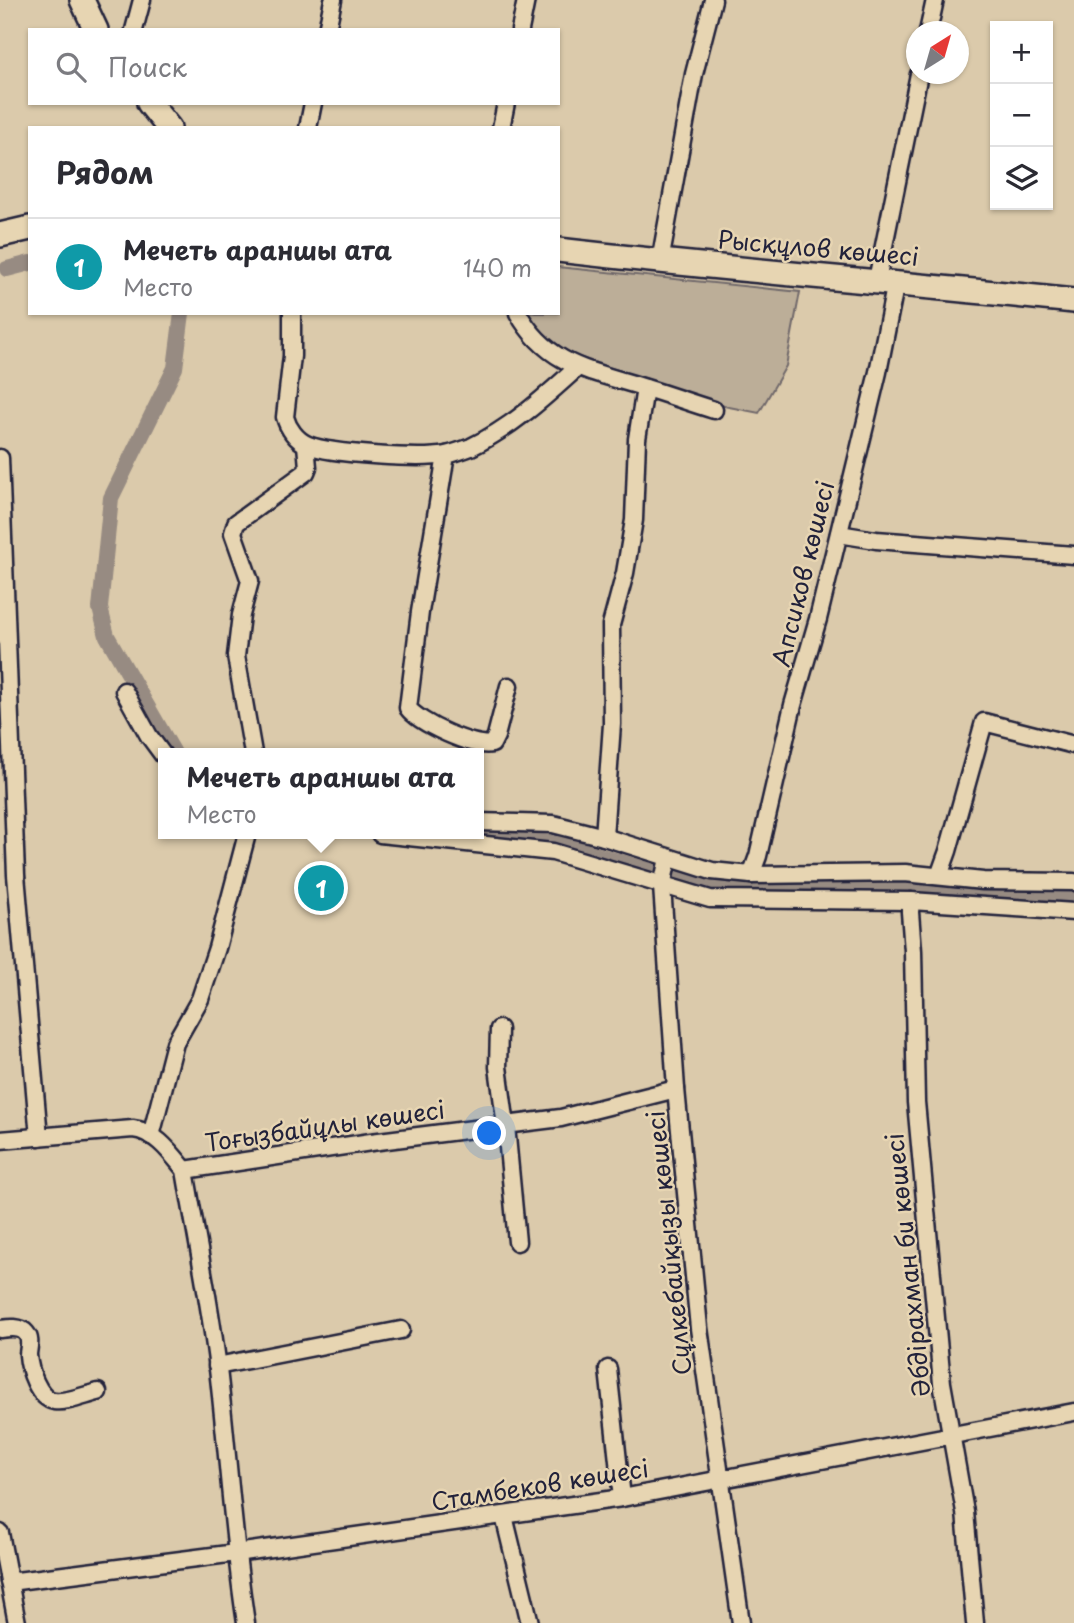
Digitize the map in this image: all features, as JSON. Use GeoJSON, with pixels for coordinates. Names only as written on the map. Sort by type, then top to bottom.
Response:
{"type":"FeatureCollection","features":[{"type":"Feature","properties":{"kind":"main road"},"geometry":{"type":"LineString","coordinates":[[82,0],[95,28]]}},
{"type":"Feature","properties":{"kind":"main road"},"geometry":{"type":"LineString","coordinates":[[151,105],[167,126]]}},
{"type":"Feature","properties":{"kind":"main road"},"geometry":{"type":"LineString","coordinates":[[0,235],[28,228]]}},
{"type":"Feature","properties":{"kind":"main road","name":"Рысқұлов көшесі"},"geometry":{"type":"LineString","coordinates":[[560,250],[1074,301]]}},
{"type":"Feature","properties":{"kind":"street"},"geometry":{"type":"LineString","coordinates":[[135,28],[142,0]]}},
{"type":"Feature","properties":{"kind":"street"},"geometry":{"type":"LineString","coordinates":[[327,28],[333,0]]}},
{"type":"Feature","properties":{"kind":"street"},"geometry":{"type":"LineString","coordinates":[[520,28],[526,0]]}},
{"type":"Feature","properties":{"kind":"street"},"geometry":{"type":"LineString","coordinates":[[660,262],[694,74],[713,0]]}},
{"type":"Feature","properties":{"kind":"street"},"geometry":{"type":"LineString","coordinates":[[930,21],[935,0]]}},
{"type":"Feature","properties":{"kind":"street","name":"Апсиков көшесі"},"geometry":{"type":"LineString","coordinates":[[751,875],[758,856],[793,705],[839,534],[878,372],[886,281],[917,84]]}},
{"type":"Feature","properties":{"kind":"street"},"geometry":{"type":"LineString","coordinates":[[308,126],[313,105]]}},
{"type":"Feature","properties":{"kind":"street"},"geometry":{"type":"LineString","coordinates":[[501,126],[506,105]]}},
{"type":"Feature","properties":{"kind":"street"},"geometry":{"type":"LineString","coordinates":[[292,315],[292,356],[285,417],[288,427],[306,445],[342,452],[431,456],[446,455],[468,448],[537,406],[577,368]]}},
{"type":"Feature","properties":{"kind":"street"},"geometry":{"type":"LineString","coordinates":[[519,315],[526,327],[547,350],[577,368],[714,410]]}},
{"type":"Feature","properties":{"kind":"street"},"geometry":{"type":"LineString","coordinates":[[604,837],[612,724],[611,625],[625,573],[634,520],[638,439],[645,388]]}},
{"type":"Feature","properties":{"kind":"street"},"geometry":{"type":"LineString","coordinates":[[252,748],[236,656],[241,615],[250,581],[233,527],[306,472],[306,445]]}},
{"type":"Feature","properties":{"kind":"street"},"geometry":{"type":"LineString","coordinates":[[446,455],[408,704],[411,712],[458,745],[492,744],[509,686]]}},
{"type":"Feature","properties":{"kind":"street"},"geometry":{"type":"LineString","coordinates":[[0,458],[8,876],[39,1137]]}},
{"type":"Feature","properties":{"kind":"street"},"geometry":{"type":"LineString","coordinates":[[839,534],[876,540],[1074,555]]}},
{"type":"Feature","properties":{"kind":"street"},"geometry":{"type":"LineString","coordinates":[[124,691],[158,748]]}},
{"type":"Feature","properties":{"kind":"street"},"geometry":{"type":"LineString","coordinates":[[939,876],[984,722],[1074,745]]}},
{"type":"Feature","properties":{"kind":"street"},"geometry":{"type":"LineString","coordinates":[[484,822],[553,824],[712,871],[751,875],[905,873],[983,881],[1074,882]]}},
{"type":"Feature","properties":{"kind":"street"},"geometry":{"type":"LineString","coordinates":[[151,1136],[175,1042],[200,999],[217,948],[246,839]]}},
{"type":"Feature","properties":{"kind":"street"},"geometry":{"type":"LineString","coordinates":[[428,839],[553,852],[710,899],[911,901],[1074,912]]}},
{"type":"Feature","properties":{"kind":"street","name":"Сұлкебайқызы көшесі"},"geometry":{"type":"LineString","coordinates":[[668,858],[662,886],[676,1089],[699,1328],[741,1623]]}},
{"type":"Feature","properties":{"kind":"street","name":"Әбдірахман би көшесі"},"geometry":{"type":"LineString","coordinates":[[911,901],[916,1102],[942,1383],[965,1512],[975,1623]]}},
{"type":"Feature","properties":{"kind":"street"},"geometry":{"type":"LineString","coordinates":[[499,1029],[498,1067],[517,1242]]}},
{"type":"Feature","properties":{"kind":"street","name":"Тоғызбайұлы көшесі"},"geometry":{"type":"LineString","coordinates":[[185,1170],[371,1142],[561,1118],[676,1089]]}},
{"type":"Feature","properties":{"kind":"street"},"geometry":{"type":"LineString","coordinates":[[0,1139],[143,1130],[185,1170],[217,1366],[246,1623]]}},
{"type":"Feature","properties":{"kind":"street"},"geometry":{"type":"LineString","coordinates":[[0,1329],[18,1328],[26,1332],[30,1340],[28,1354],[33,1373],[44,1396],[59,1401],[98,1392]]}},
{"type":"Feature","properties":{"kind":"street"},"geometry":{"type":"LineString","coordinates":[[217,1366],[401,1330]]}},
{"type":"Feature","properties":{"kind":"street"},"geometry":{"type":"LineString","coordinates":[[608,1369],[622,1498]]}},
{"type":"Feature","properties":{"kind":"street","name":"Стамбеков көшесі"},"geometry":{"type":"LineString","coordinates":[[9,1582],[622,1498],[1074,1412]]}},
{"type":"Feature","properties":{"kind":"street"},"geometry":{"type":"LineString","coordinates":[[504,1516],[530,1623]]}},
{"type":"Feature","properties":{"kind":"street"},"geometry":{"type":"LineString","coordinates":[[0,1533],[17,1623]]}},
{"type":"Feature","properties":{"kind":"shaded area"},"geometry":{"type":"Polygon","coordinates":[[[560,267],[800,292],[786,366],[759,413],[724,406],[573,355],[545,336],[529,315],[560,315],[560,267]]]}},
{"type":"Feature","properties":{"kind":"waterway"},"geometry":{"type":"LineString","coordinates":[[7,269],[28,264]]}},
{"type":"Feature","properties":{"kind":"waterway"},"geometry":{"type":"LineString","coordinates":[[171,748],[107,636],[100,608],[111,498],[175,368],[182,315]]}},
{"type":"Feature","properties":{"kind":"waterway"},"geometry":{"type":"LineString","coordinates":[[486,838],[557,843],[651,871]]}},
{"type":"Feature","properties":{"kind":"waterway"},"geometry":{"type":"LineString","coordinates":[[674,877],[717,890],[894,886],[982,895],[1074,894]]}},
{"type":"Feature","properties":{"kind":"place","name":"Мечеть араншы ата"},"geometry":{"type":"Point","coordinates":[321,888]}}]}
